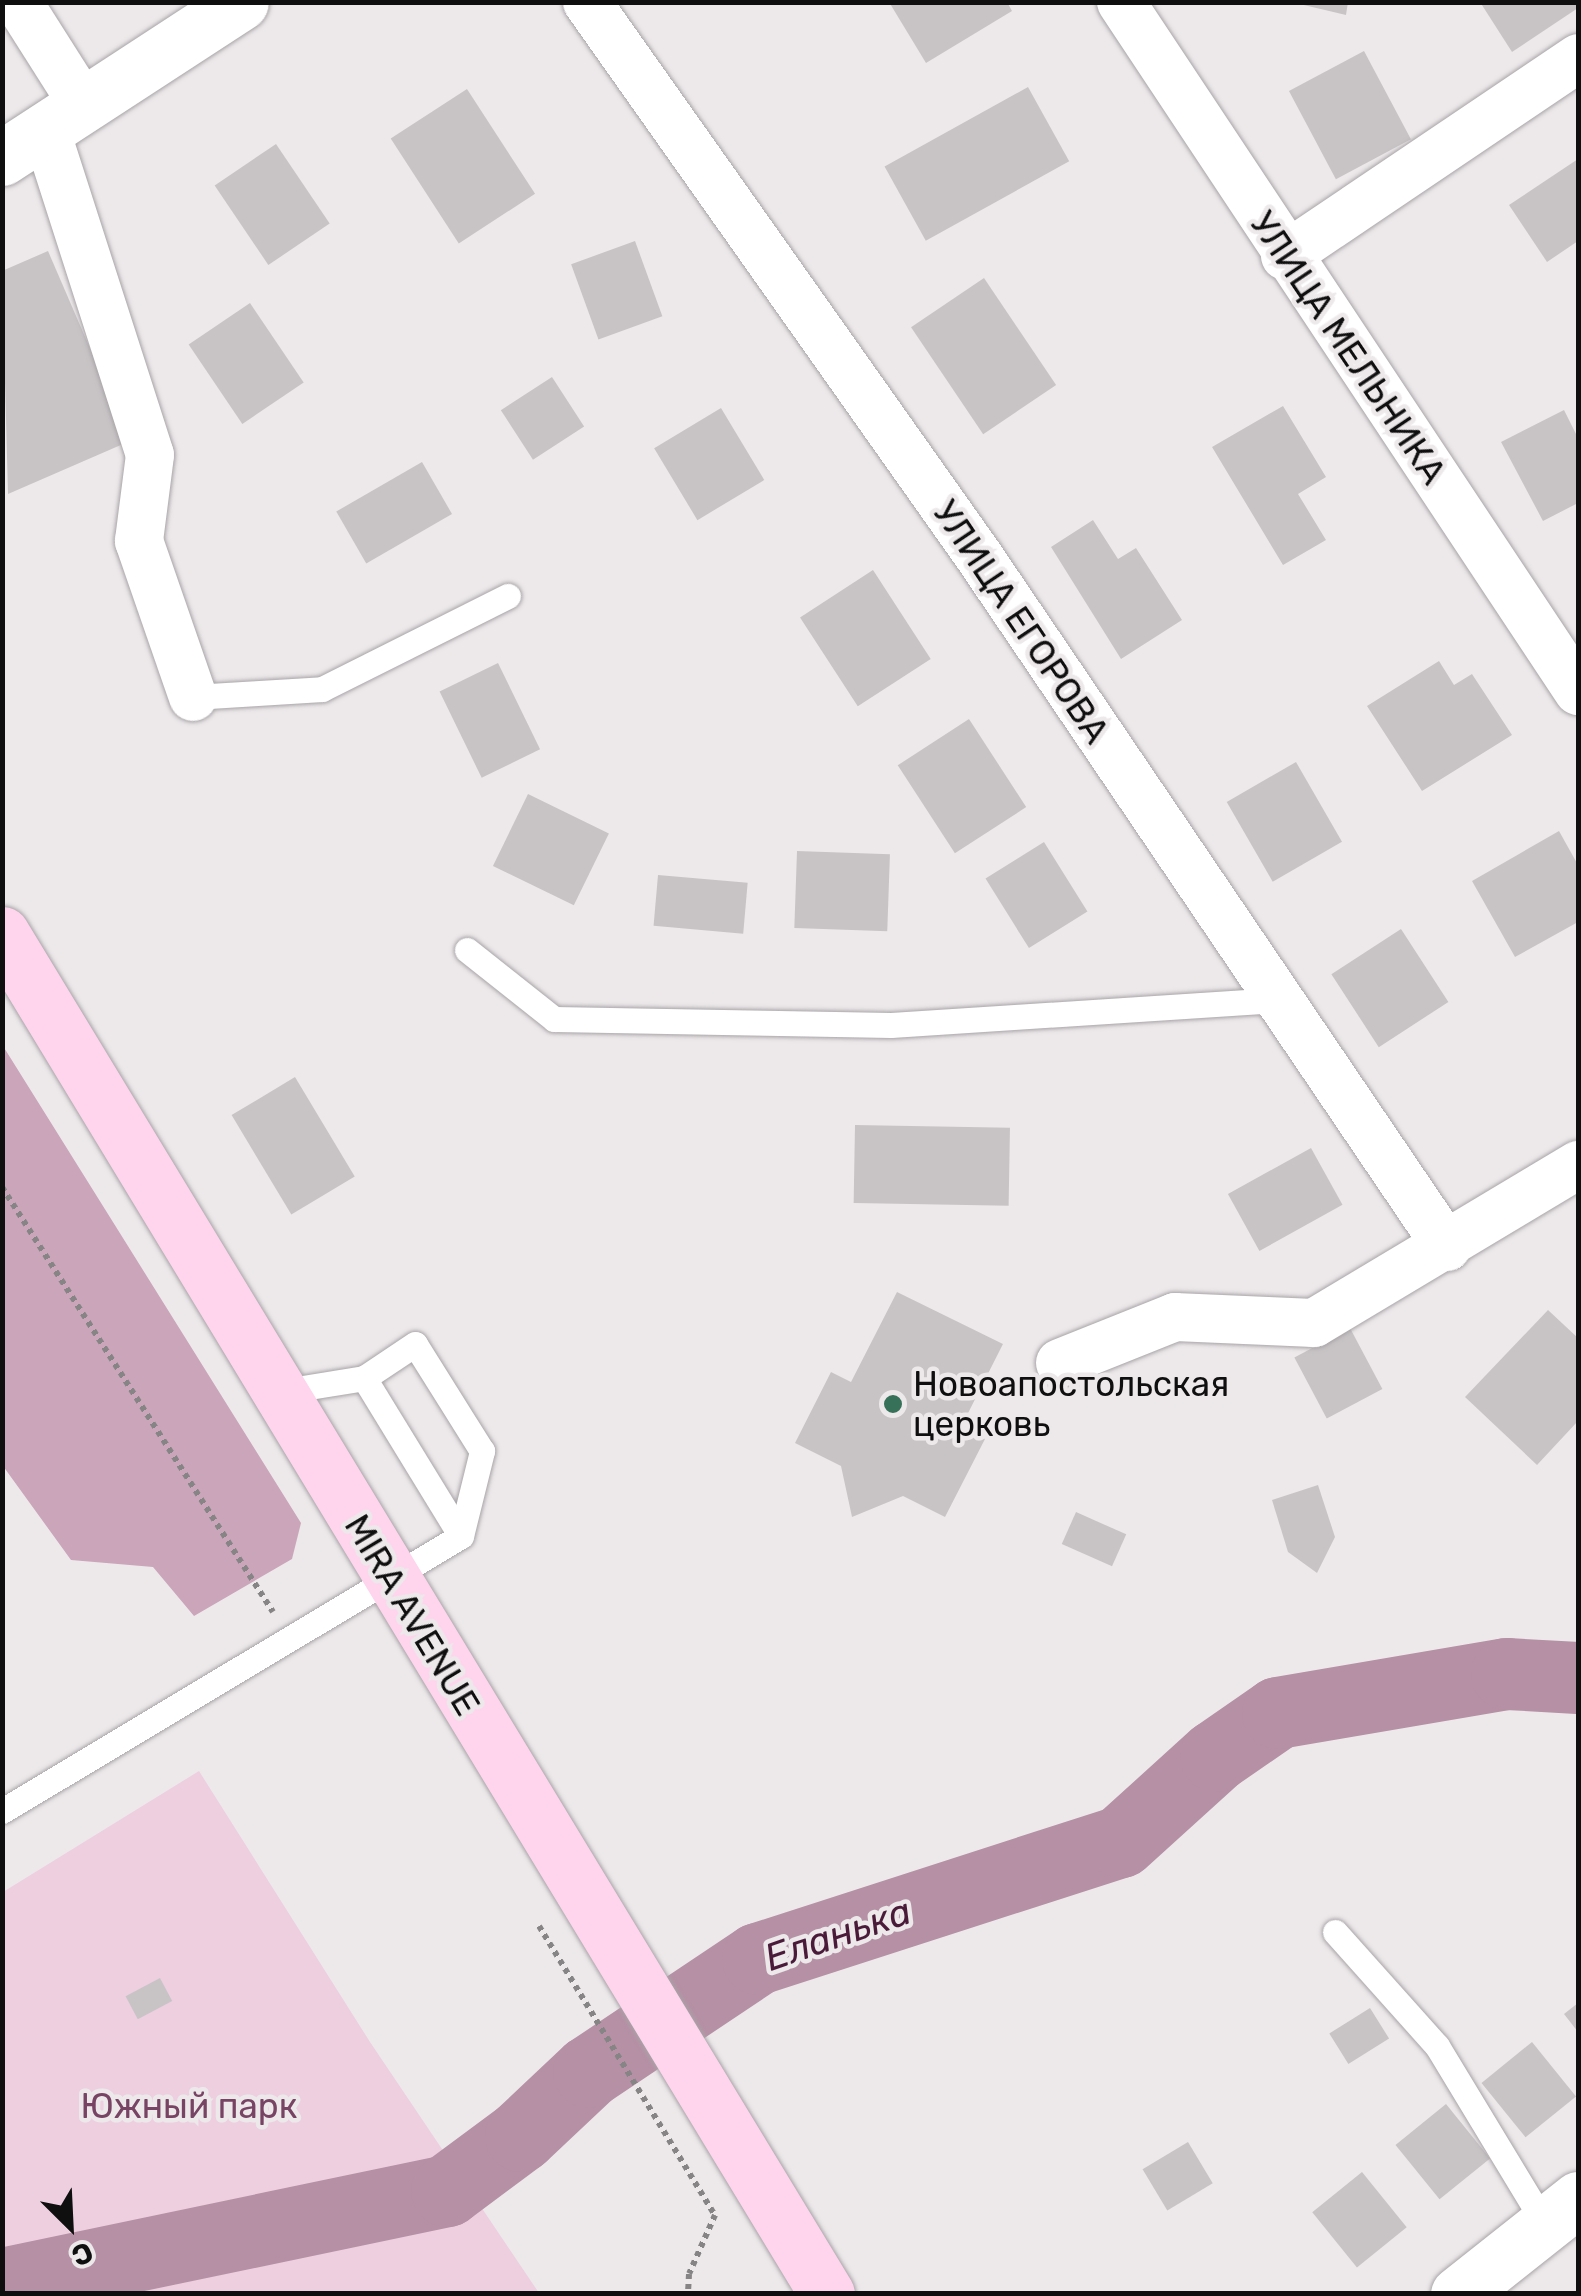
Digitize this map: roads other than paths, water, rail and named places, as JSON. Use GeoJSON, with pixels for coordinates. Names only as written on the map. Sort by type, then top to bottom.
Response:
{"type":"FeatureCollection","features":[{"type":"Feature","properties":{"kind":"main road","name":"MIRA AVENUE"},"geometry":{"type":"LineString","coordinates":[[2,934],[683,2063],[827,2294]]}},
{"type":"Feature","properties":{"kind":"street"},"geometry":{"type":"LineString","coordinates":[[18,2],[43,131],[150,455],[138,540],[193,697]]}},
{"type":"Feature","properties":{"kind":"street"},"geometry":{"type":"LineString","coordinates":[[43,131],[241,2]]}},
{"type":"Feature","properties":{"kind":"street","name":"УЛИЦА ЕГОРОВА"},"geometry":{"type":"LineString","coordinates":[[587,2],[978,554],[1447,1248]]}},
{"type":"Feature","properties":{"kind":"street","name":"УЛИЦА МЕЛЬНИКА"},"geometry":{"type":"LineString","coordinates":[[1120,2],[1285,256],[1578,690]]}},
{"type":"Feature","properties":{"kind":"street"},"geometry":{"type":"LineString","coordinates":[[1285,256],[1578,58]]}},
{"type":"Feature","properties":{"kind":"street"},"geometry":{"type":"LineString","coordinates":[[1060,1363],[1175,1317],[1314,1323],[1447,1248],[1578,1164]]}},
{"type":"Feature","properties":{"kind":"street"},"geometry":{"type":"LineString","coordinates":[[1458,2294],[1569,2211]]}},
{"type":"Feature","properties":{"kind":"lane"},"geometry":{"type":"LineString","coordinates":[[193,697],[322,689],[508,596]]}},
{"type":"Feature","properties":{"kind":"lane"},"geometry":{"type":"LineString","coordinates":[[467,950],[554,1019],[891,1026],[1277,1000]]}},
{"type":"Feature","properties":{"kind":"lane"},"geometry":{"type":"LineString","coordinates":[[2,1811],[392,1581],[461,1536],[482,1451],[415,1344],[364,1378],[278,1392]]}},
{"type":"Feature","properties":{"kind":"lane"},"geometry":{"type":"LineString","coordinates":[[364,1378],[461,1536]]}},
{"type":"Feature","properties":{"kind":"lane"},"geometry":{"type":"LineString","coordinates":[[1335,1932],[1437,2046],[1569,2211]]}},
{"type":"Feature","properties":{"kind":"waterway","name":"Еланька"},"geometry":{"type":"LineString","coordinates":[[2,2284],[447,2191],[521,2136],[589,2072],[758,1959],[1121,1842],[1216,1756],[1278,1713],[1507,1674],[1578,1678]]}},
{"type":"Feature","properties":{"kind":"place","name":"Новоапостольская церковь"},"geometry":{"type":"Point","coordinates":[893,1404]}},
{"type":"Feature","properties":{"kind":"park label","name":"Южный парк"},"geometry":{"type":"Point","coordinates":[189,2106]}}]}
